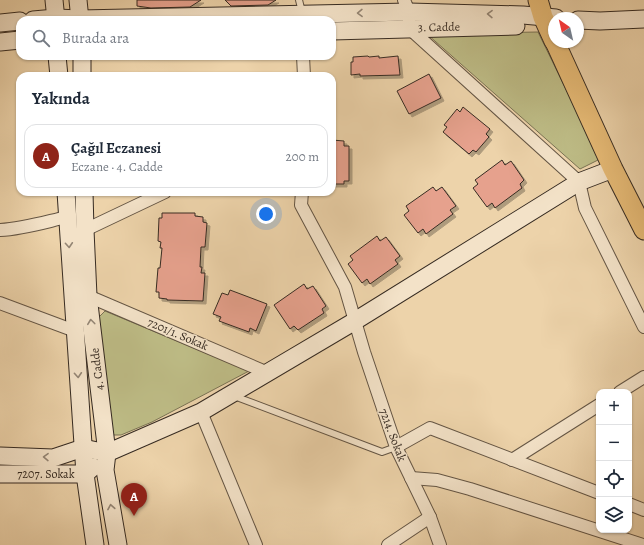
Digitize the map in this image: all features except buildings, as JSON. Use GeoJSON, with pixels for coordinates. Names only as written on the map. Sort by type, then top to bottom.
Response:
{"type":"FeatureCollection","features":[{"type":"Feature","properties":{"kind":"main road"},"geometry":{"type":"LineString","coordinates":[[557,48],[613,169],[644,230]]}},
{"type":"Feature","properties":{"kind":"street"},"geometry":{"type":"LineString","coordinates":[[54,0],[56,16]]}},
{"type":"Feature","properties":{"kind":"street"},"geometry":{"type":"LineString","coordinates":[[78,0],[80,16]]}},
{"type":"Feature","properties":{"kind":"street","name":"3. Cadde"},"geometry":{"type":"LineString","coordinates":[[175,16],[301,12],[523,15],[546,12]]}},
{"type":"Feature","properties":{"kind":"street"},"geometry":{"type":"LineString","coordinates":[[407,13],[579,182],[585,208],[644,327]]}},
{"type":"Feature","properties":{"kind":"street","name":"3. Cadde"},"geometry":{"type":"LineString","coordinates":[[336,30],[407,13]]}},
{"type":"Feature","properties":{"kind":"street"},"geometry":{"type":"LineString","coordinates":[[584,20],[644,19]]}},
{"type":"Feature","properties":{"kind":"street"},"geometry":{"type":"LineString","coordinates":[[0,23],[16,21]]}},
{"type":"Feature","properties":{"kind":"street"},"geometry":{"type":"LineString","coordinates":[[0,42],[16,40]]}},
{"type":"Feature","properties":{"kind":"street"},"geometry":{"type":"LineString","coordinates":[[57,60],[59,72]]}},
{"type":"Feature","properties":{"kind":"street"},"geometry":{"type":"LineString","coordinates":[[82,60],[82,72]]}},
{"type":"Feature","properties":{"kind":"street"},"geometry":{"type":"LineString","coordinates":[[304,60],[304,72]]}},
{"type":"Feature","properties":{"kind":"street"},"geometry":{"type":"LineString","coordinates":[[83,448],[107,453],[201,412],[355,321],[579,182],[613,169]]}},
{"type":"Feature","properties":{"kind":"street","name":"4. Cadde"},"geometry":{"type":"LineString","coordinates":[[66,196],[85,474],[95,545]]}},
{"type":"Feature","properties":{"kind":"street","name":"4. Cadde"},"geometry":{"type":"LineString","coordinates":[[84,196],[84,230],[88,296],[107,453],[104,470],[118,545]]}},
{"type":"Feature","properties":{"kind":"street"},"geometry":{"type":"LineString","coordinates":[[84,230],[156,196]]}},
{"type":"Feature","properties":{"kind":"street","name":"7214. Sokak"},"geometry":{"type":"LineString","coordinates":[[302,196],[301,205],[345,287],[364,352],[396,447],[430,517],[440,545]]}},
{"type":"Feature","properties":{"kind":"street"},"geometry":{"type":"LineString","coordinates":[[0,230],[22,227],[67,217]]}},
{"type":"Feature","properties":{"kind":"street","name":"7201/1. Sokak"},"geometry":{"type":"LineString","coordinates":[[88,296],[268,373]]}},
{"type":"Feature","properties":{"kind":"street"},"geometry":{"type":"LineString","coordinates":[[0,303],[75,331]]}},
{"type":"Feature","properties":{"kind":"street"},"geometry":{"type":"LineString","coordinates":[[625,389],[644,377]]}},
{"type":"Feature","properties":{"kind":"street"},"geometry":{"type":"LineString","coordinates":[[512,460],[596,407]]}},
{"type":"Feature","properties":{"kind":"street"},"geometry":{"type":"LineString","coordinates":[[201,412],[256,545]]}},
{"type":"Feature","properties":{"kind":"street"},"geometry":{"type":"LineString","coordinates":[[396,447],[430,428],[596,492]]}},
{"type":"Feature","properties":{"kind":"street","name":"7207. Sokak"},"geometry":{"type":"LineString","coordinates":[[0,456],[52,458],[83,448]]}},
{"type":"Feature","properties":{"kind":"street","name":"7207. Sokak"},"geometry":{"type":"LineString","coordinates":[[0,474],[85,474],[107,453]]}},
{"type":"Feature","properties":{"kind":"street"},"geometry":{"type":"LineString","coordinates":[[411,478],[437,480],[470,489],[643,545]]}},
{"type":"Feature","properties":{"kind":"street"},"geometry":{"type":"LineString","coordinates":[[632,505],[644,510]]}},
{"type":"Feature","properties":{"kind":"street"},"geometry":{"type":"LineString","coordinates":[[388,545],[430,517]]}},
{"type":"Feature","properties":{"kind":"lane"},"geometry":{"type":"LineString","coordinates":[[230,395],[382,452],[396,447]]}},
{"type":"Feature","properties":{"kind":"shaded area"},"geometry":{"type":"Polygon","coordinates":[[[538,32],[600,159],[580,169],[427,34],[538,32]]]}},
{"type":"Feature","properties":{"kind":"shaded area"},"geometry":{"type":"Polygon","coordinates":[[[105,311],[249,371],[152,422],[121,435],[114,435],[107,427],[97,319],[105,311]]]}},
{"type":"Feature","properties":{"kind":"place","name":"Çağıl Eczanesi"},"geometry":{"type":"Point","coordinates":[134,516]}}]}
